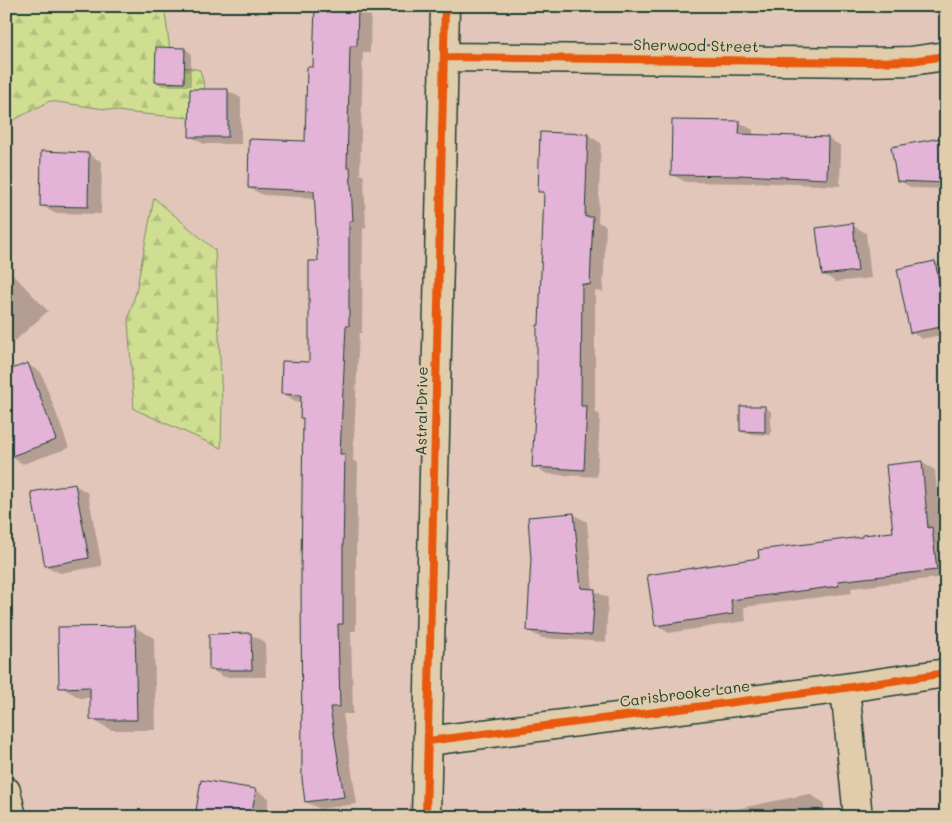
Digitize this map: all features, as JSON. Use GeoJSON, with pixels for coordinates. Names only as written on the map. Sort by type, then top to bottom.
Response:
{"type":"FeatureCollection","features":[{"type":"Feature","properties":{"kind":"street","name":"Astral Drive"},"geometry":{"type":"LineString","coordinates":[[426,817],[445,6]]}},
{"type":"Feature","properties":{"kind":"street","name":"Sherwood Street"},"geometry":{"type":"LineString","coordinates":[[445,57],[868,62],[911,61],[946,56]]}},
{"type":"Feature","properties":{"kind":"street","name":"Carisbrooke Lane"},"geometry":{"type":"LineString","coordinates":[[428,741],[845,688],[946,673]]}},
{"type":"Feature","properties":{"kind":"street"},"geometry":{"type":"LineString","coordinates":[[845,688],[858,817]]}},
{"type":"Feature","properties":{"kind":"street"},"geometry":{"type":"LineString","coordinates":[[6,791],[12,817]]}},
{"type":"Feature","properties":{"kind":"green space"},"geometry":{"type":"Polygon","coordinates":[[[6,6],[164,6],[172,65],[200,70],[213,120],[132,113],[50,101],[6,124],[6,6]]]}},
{"type":"Feature","properties":{"kind":"green space"},"geometry":{"type":"Polygon","coordinates":[[[154,198],[215,250],[222,403],[221,448],[134,409],[128,320],[136,292],[154,198]]]}},
{"type":"Feature","properties":{"kind":"building"},"geometry":{"type":"Polygon","coordinates":[[[315,6],[358,6],[357,46],[350,46],[347,168],[350,167],[353,221],[349,221],[349,326],[346,326],[340,454],[345,454],[343,624],[338,624],[340,707],[330,707],[344,797],[305,802],[302,779],[301,571],[303,418],[300,418],[301,395],[281,394],[282,361],[309,362],[309,261],[318,261],[314,191],[248,188],[249,139],[305,141],[307,67],[313,67],[315,6]]]}},
{"type":"Feature","properties":{"kind":"building"},"geometry":{"type":"Polygon","coordinates":[[[156,47],[185,48],[184,83],[155,82],[156,47]]]}},
{"type":"Feature","properties":{"kind":"building"},"geometry":{"type":"Polygon","coordinates":[[[190,89],[228,89],[228,137],[189,137],[190,89]]]}},
{"type":"Feature","properties":{"kind":"building"},"geometry":{"type":"Polygon","coordinates":[[[672,120],[740,121],[739,134],[828,137],[827,179],[739,175],[671,175],[672,120]]]}},
{"type":"Feature","properties":{"kind":"building"},"geometry":{"type":"Polygon","coordinates":[[[540,132],[588,134],[585,217],[593,217],[590,285],[582,284],[581,406],[587,406],[584,470],[532,467],[544,192],[538,192],[540,132]]]}},
{"type":"Feature","properties":{"kind":"building"},"geometry":{"type":"Polygon","coordinates":[[[946,137],[946,183],[897,181],[891,147],[946,137]]]}},
{"type":"Feature","properties":{"kind":"building"},"geometry":{"type":"Polygon","coordinates":[[[41,151],[89,153],[88,207],[40,206],[41,151]]]}},
{"type":"Feature","properties":{"kind":"building"},"geometry":{"type":"Polygon","coordinates":[[[853,223],[858,271],[822,275],[816,228],[853,223]]]}},
{"type":"Feature","properties":{"kind":"building"},"geometry":{"type":"Polygon","coordinates":[[[935,261],[946,317],[946,326],[910,333],[897,269],[935,261]]]}},
{"type":"Feature","properties":{"kind":"building"},"geometry":{"type":"Polygon","coordinates":[[[28,363],[56,440],[6,458],[6,371],[28,363]]]}},
{"type":"Feature","properties":{"kind":"building"},"geometry":{"type":"Polygon","coordinates":[[[740,406],[765,406],[765,432],[740,431],[740,406]]]}},
{"type":"Feature","properties":{"kind":"building"},"geometry":{"type":"Polygon","coordinates":[[[922,461],[928,528],[932,527],[937,570],[838,581],[839,586],[731,600],[733,614],[655,626],[647,575],[759,558],[758,550],[893,532],[886,465],[922,461]]]}},
{"type":"Feature","properties":{"kind":"building"},"geometry":{"type":"Polygon","coordinates":[[[75,484],[89,558],[45,566],[31,492],[75,484]]]}},
{"type":"Feature","properties":{"kind":"building"},"geometry":{"type":"Polygon","coordinates":[[[574,513],[581,588],[595,589],[592,635],[527,631],[531,559],[528,517],[574,513]]]}},
{"type":"Feature","properties":{"kind":"building"},"geometry":{"type":"Polygon","coordinates":[[[135,626],[137,720],[90,720],[90,687],[59,688],[58,627],[135,626]]]}},
{"type":"Feature","properties":{"kind":"building"},"geometry":{"type":"Polygon","coordinates":[[[251,633],[252,670],[209,670],[209,634],[251,633]]]}},
{"type":"Feature","properties":{"kind":"building"},"geometry":{"type":"Polygon","coordinates":[[[201,780],[256,789],[251,817],[195,817],[201,780]]]}},
{"type":"Feature","properties":{"kind":"cycle path"},"geometry":{"type":"LineString","coordinates":[[426,817],[445,6]]}},
{"type":"Feature","properties":{"kind":"cycle path"},"geometry":{"type":"LineString","coordinates":[[445,57],[868,62],[911,61],[946,56]]}},
{"type":"Feature","properties":{"kind":"cycle path"},"geometry":{"type":"LineString","coordinates":[[428,741],[845,688],[946,673]]}}]}
